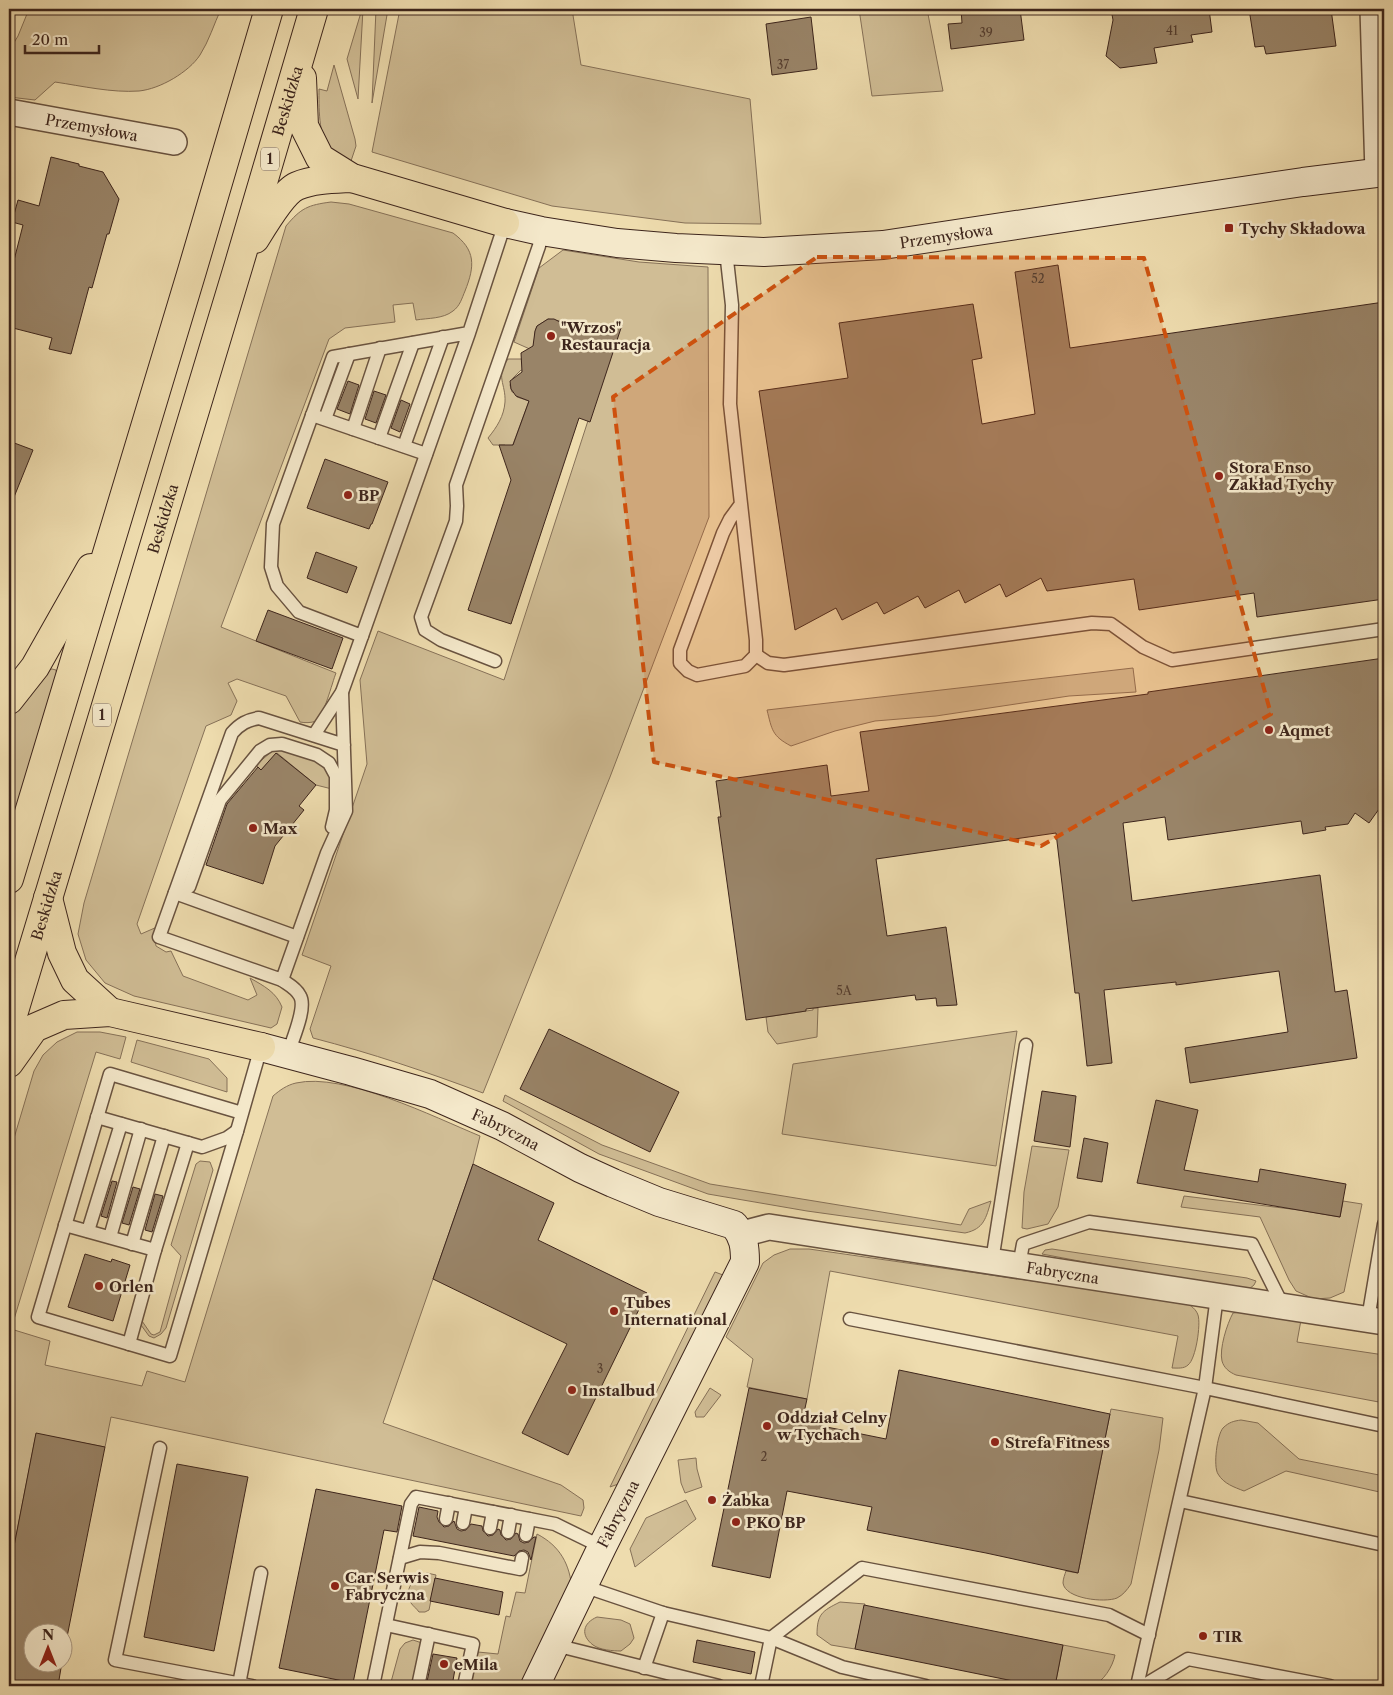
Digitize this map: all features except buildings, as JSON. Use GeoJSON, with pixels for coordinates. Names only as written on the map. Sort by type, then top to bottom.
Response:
{"type":"FeatureCollection","features":[{"type":"Feature","properties":{"kind":"main road"},"geometry":{"type":"LineString","coordinates":[[9,879],[268,9]]}},
{"type":"Feature","properties":{"kind":"main road","name":"Beskidzka"},"geometry":{"type":"LineString","coordinates":[[9,1028],[314,9]]}},
{"type":"Feature","properties":{"kind":"main road"},"geometry":{"type":"LineString","coordinates":[[301,54],[304,126],[320,158],[352,178],[505,223]]}},
{"type":"Feature","properties":{"kind":"main road","name":"Przemysłowa"},"geometry":{"type":"LineString","coordinates":[[505,223],[541,231],[617,243],[764,252],[883,245],[1381,172]]}},
{"type":"Feature","properties":{"kind":"main road"},"geometry":{"type":"LineString","coordinates":[[239,264],[272,213],[295,187],[317,180],[352,178]]}},
{"type":"Feature","properties":{"kind":"main road"},"geometry":{"type":"LineString","coordinates":[[9,700],[35,667],[116,524]]}},
{"type":"Feature","properties":{"kind":"main road"},"geometry":{"type":"LineString","coordinates":[[48,896],[62,953],[75,980],[110,1012]]}},
{"type":"Feature","properties":{"kind":"main road"},"geometry":{"type":"LineString","coordinates":[[9,1063],[34,1028],[64,1015],[110,1012],[261,1047]]}},
{"type":"Feature","properties":{"kind":"main road","name":"Fabryczna"},"geometry":{"type":"LineString","coordinates":[[261,1047],[430,1094],[502,1126],[580,1168],[613,1183],[659,1202],[734,1225],[742,1234],[746,1247],[745,1262],[602,1547],[535,1686]]}},
{"type":"Feature","properties":{"kind":"street"},"geometry":{"type":"LineString","coordinates":[[1373,9],[1381,172]]}},
{"type":"Feature","properties":{"kind":"street","name":"Przemysłowa"},"geometry":{"type":"LineString","coordinates":[[9,112],[174,142]]}},
{"type":"Feature","properties":{"kind":"street","name":"Fabryczna"},"geometry":{"type":"LineString","coordinates":[[742,1234],[769,1227],[1376,1321]]}},
{"type":"Feature","properties":{"kind":"lane"},"geometry":{"type":"LineString","coordinates":[[314,735],[342,692],[505,223]]}},
{"type":"Feature","properties":{"kind":"lane"},"geometry":{"type":"LineString","coordinates":[[496,661],[441,640],[425,630],[421,616],[456,521],[456,485],[539,246],[541,231]]}},
{"type":"Feature","properties":{"kind":"lane"},"geometry":{"type":"LineString","coordinates":[[726,251],[732,305],[730,404],[756,640],[756,655],[745,666],[697,674],[688,671],[680,663],[680,650],[723,533],[741,504]]}},
{"type":"Feature","properties":{"kind":"lane"},"geometry":{"type":"LineString","coordinates":[[362,636],[300,612],[277,586],[271,567],[273,524],[333,357],[468,333]]}},
{"type":"Feature","properties":{"kind":"lane"},"geometry":{"type":"LineString","coordinates":[[404,446],[443,337]]}},
{"type":"Feature","properties":{"kind":"lane"},"geometry":{"type":"LineString","coordinates":[[379,438],[413,343]]}},
{"type":"Feature","properties":{"kind":"lane"},"geometry":{"type":"LineString","coordinates":[[353,429],[380,348]]}},
{"type":"Feature","properties":{"kind":"lane"},"geometry":{"type":"LineString","coordinates":[[325,419],[349,354]]}},
{"type":"Feature","properties":{"kind":"lane"},"geometry":{"type":"LineString","coordinates":[[312,415],[426,454]]}},
{"type":"Feature","properties":{"kind":"lane"},"geometry":{"type":"LineString","coordinates":[[756,655],[768,663],[784,665],[1092,623],[1111,624],[1143,647],[1172,660],[1384,630]]}},
{"type":"Feature","properties":{"kind":"lane"},"geometry":{"type":"LineString","coordinates":[[282,980],[327,853],[346,811],[342,692]]}},
{"type":"Feature","properties":{"kind":"lane"},"geometry":{"type":"LineString","coordinates":[[288,1054],[303,1007],[301,997],[294,988],[282,980],[159,937],[175,893],[189,887],[232,733],[238,726],[246,721],[259,718],[344,745]]}},
{"type":"Feature","properties":{"kind":"lane"},"geometry":{"type":"LineString","coordinates":[[212,805],[220,800],[265,747],[282,744],[317,755],[329,763],[336,776],[336,810],[327,853]]}},
{"type":"Feature","properties":{"kind":"lane"},"geometry":{"type":"LineString","coordinates":[[175,893],[297,937]]}},
{"type":"Feature","properties":{"kind":"lane"},"geometry":{"type":"LineString","coordinates":[[992,1261],[1026,1045]]}},
{"type":"Feature","properties":{"kind":"lane"},"geometry":{"type":"LineString","coordinates":[[242,1113],[110,1074],[38,1316],[170,1356],[237,1131],[261,1047]]}},
{"type":"Feature","properties":{"kind":"lane"},"geometry":{"type":"LineString","coordinates":[[97,1117],[202,1147],[227,1138],[237,1131]]}},
{"type":"Feature","properties":{"kind":"lane"},"geometry":{"type":"LineString","coordinates":[[88,1231],[121,1124]]}},
{"type":"Feature","properties":{"kind":"lane"},"geometry":{"type":"LineString","coordinates":[[110,1237],[141,1129]]}},
{"type":"Feature","properties":{"kind":"lane"},"geometry":{"type":"LineString","coordinates":[[132,1244],[164,1136]]}},
{"type":"Feature","properties":{"kind":"lane"},"geometry":{"type":"LineString","coordinates":[[129,1344],[155,1250],[188,1143]]}},
{"type":"Feature","properties":{"kind":"lane"},"geometry":{"type":"LineString","coordinates":[[1019,1266],[1023,1244],[1089,1222],[1252,1244],[1283,1306]]}},
{"type":"Feature","properties":{"kind":"lane"},"geometry":{"type":"LineString","coordinates":[[1376,1321],[1384,1224]]}},
{"type":"Feature","properties":{"kind":"lane"},"geometry":{"type":"LineString","coordinates":[[65,1225],[155,1250]]}},
{"type":"Feature","properties":{"kind":"lane"},"geometry":{"type":"LineString","coordinates":[[1137,1686],[1205,1388],[1217,1296]]}},
{"type":"Feature","properties":{"kind":"lane"},"geometry":{"type":"LineString","coordinates":[[850,1319],[1205,1388],[1384,1426]]}},
{"type":"Feature","properties":{"kind":"lane"},"geometry":{"type":"LineString","coordinates":[[160,1448],[115,1660],[245,1685],[261,1573]]}},
{"type":"Feature","properties":{"kind":"lane"},"geometry":{"type":"LineString","coordinates":[[373,1686],[411,1504],[416,1497],[555,1524],[602,1547]]}},
{"type":"Feature","properties":{"kind":"lane"},"geometry":{"type":"LineString","coordinates":[[1180,1501],[1384,1545]]}},
{"type":"Feature","properties":{"kind":"lane"},"geometry":{"type":"LineString","coordinates":[[446,1519],[449,1503]]}},
{"type":"Feature","properties":{"kind":"lane"},"geometry":{"type":"LineString","coordinates":[[463,1523],[466,1506]]}},
{"type":"Feature","properties":{"kind":"lane"},"geometry":{"type":"LineString","coordinates":[[490,1528],[493,1512]]}},
{"type":"Feature","properties":{"kind":"lane"},"geometry":{"type":"LineString","coordinates":[[508,1532],[511,1515]]}},
{"type":"Feature","properties":{"kind":"lane"},"geometry":{"type":"LineString","coordinates":[[526,1535],[529,1519]]}},
{"type":"Feature","properties":{"kind":"lane"},"geometry":{"type":"LineString","coordinates":[[400,1558],[440,1547],[503,1560],[520,1569],[522,1558]]}},
{"type":"Feature","properties":{"kind":"lane"},"geometry":{"type":"LineString","coordinates":[[761,1686],[771,1638],[862,1568],[1109,1615],[1149,1635]]}},
{"type":"Feature","properties":{"kind":"lane"},"geometry":{"type":"LineString","coordinates":[[583,1586],[663,1613],[771,1638],[842,1667],[926,1686]]}},
{"type":"Feature","properties":{"kind":"lane"},"geometry":{"type":"LineString","coordinates":[[644,1668],[663,1613]]}},
{"type":"Feature","properties":{"kind":"lane"},"geometry":{"type":"LineString","coordinates":[[386,1625],[473,1644],[464,1686]]}},
{"type":"Feature","properties":{"kind":"lane"},"geometry":{"type":"LineString","coordinates":[[418,1686],[429,1634]]}},
{"type":"Feature","properties":{"kind":"lane"},"geometry":{"type":"LineString","coordinates":[[555,1645],[719,1686]]}},
{"type":"Feature","properties":{"kind":"lane"},"geometry":{"type":"LineString","coordinates":[[1143,1686],[1188,1659],[1330,1686]]}},
{"type":"Feature","properties":{"kind":"highlighted area"},"geometry":{"type":"Polygon","coordinates":[[[817,257],[1144,258],[1271,714],[1041,846],[654,762],[613,397],[817,257]]]}},
{"type":"Feature","properties":{"kind":"shaded area"},"geometry":{"type":"Polygon","coordinates":[[[29,9],[221,9],[200,55],[189,68],[165,83],[147,90],[118,91],[55,82],[35,100],[9,97],[9,51],[18,36],[29,9]]]}},
{"type":"Feature","properties":{"kind":"shaded area"},"geometry":{"type":"Polygon","coordinates":[[[363,9],[358,99],[347,59],[363,9]]]}},
{"type":"Feature","properties":{"kind":"shaded area"},"geometry":{"type":"Polygon","coordinates":[[[376,9],[388,9],[372,103],[376,9]]]}},
{"type":"Feature","properties":{"kind":"shaded area"},"geometry":{"type":"Polygon","coordinates":[[[400,9],[572,9],[581,65],[750,99],[761,224],[685,223],[552,206],[372,152],[400,9]]]}},
{"type":"Feature","properties":{"kind":"shaded area"},"geometry":{"type":"Polygon","coordinates":[[[859,9],[927,9],[943,91],[872,96],[859,9]]]}},
{"type":"Feature","properties":{"kind":"shaded area"},"geometry":{"type":"Polygon","coordinates":[[[334,65],[355,139],[356,146],[351,161],[330,149],[326,144],[321,129],[319,89],[327,91],[334,65]]]}},
{"type":"Feature","properties":{"kind":"shaded area"},"geometry":{"type":"Polygon","coordinates":[[[331,202],[349,204],[453,233],[461,239],[470,252],[472,266],[461,302],[449,314],[416,320],[413,303],[393,305],[395,322],[345,328],[329,339],[221,627],[336,673],[319,718],[314,722],[304,723],[300,722],[286,696],[237,679],[228,683],[237,701],[231,715],[206,726],[137,924],[141,934],[157,927],[156,946],[166,952],[171,951],[183,976],[248,1000],[257,995],[250,978],[269,990],[282,1007],[277,1024],[271,1028],[134,996],[105,983],[86,960],[78,934],[84,903],[286,226],[306,208],[316,204],[331,202]]]}},
{"type":"Feature","properties":{"kind":"shaded area"},"geometry":{"type":"Polygon","coordinates":[[[563,250],[639,262],[708,267],[709,517],[610,777],[483,1093],[399,1063],[313,1038],[310,1029],[331,966],[302,955],[367,764],[360,680],[378,631],[504,680],[619,325],[570,324],[566,326],[560,321],[548,319],[537,326],[532,350],[514,342],[539,268],[563,250]]]}},
{"type":"Feature","properties":{"kind":"shaded area"},"geometry":{"type":"Polygon","coordinates":[[[508,359],[522,359],[524,371],[521,370],[513,378],[510,385],[512,392],[518,394],[517,397],[529,401],[512,447],[493,445],[488,438],[502,417],[505,396],[502,370],[508,359]]]}},
{"type":"Feature","properties":{"kind":"shaded area"},"geometry":{"type":"Polygon","coordinates":[[[1133,668],[1136,692],[1069,696],[936,716],[875,721],[835,731],[791,746],[780,739],[774,732],[767,710],[1133,668]]]}},
{"type":"Feature","properties":{"kind":"shaded area"},"geometry":{"type":"Polygon","coordinates":[[[47,670],[56,670],[57,675],[9,835],[9,717],[47,670]]]}},
{"type":"Feature","properties":{"kind":"shaded area"},"geometry":{"type":"Polygon","coordinates":[[[280,749],[306,757],[328,769],[332,789],[316,785],[277,753],[261,770],[256,765],[271,752],[280,749]]]}},
{"type":"Feature","properties":{"kind":"shaded area"},"geometry":{"type":"Polygon","coordinates":[[[813,1008],[818,1008],[817,1037],[777,1044],[768,1032],[766,1017],[813,1010],[813,1008]]]}},
{"type":"Feature","properties":{"kind":"shaded area"},"geometry":{"type":"Polygon","coordinates":[[[1017,1031],[996,1166],[782,1134],[793,1064],[1017,1031]]]}},
{"type":"Feature","properties":{"kind":"shaded area"},"geometry":{"type":"Polygon","coordinates":[[[77,1032],[100,1032],[126,1037],[120,1059],[96,1052],[11,1329],[50,1341],[45,1365],[142,1386],[147,1371],[185,1382],[273,1096],[293,1084],[316,1081],[363,1090],[389,1098],[480,1136],[473,1164],[383,1423],[561,1485],[583,1500],[584,1508],[581,1516],[111,1417],[105,1447],[36,1434],[9,1572],[9,1155],[34,1071],[43,1055],[57,1042],[77,1032]]]}},
{"type":"Feature","properties":{"kind":"shaded area"},"geometry":{"type":"Polygon","coordinates":[[[137,1040],[209,1059],[227,1078],[227,1092],[131,1062],[137,1040]]]}},
{"type":"Feature","properties":{"kind":"shaded area"},"geometry":{"type":"Polygon","coordinates":[[[505,1095],[602,1145],[710,1184],[961,1225],[969,1209],[991,1201],[986,1218],[980,1226],[965,1233],[807,1211],[708,1194],[599,1154],[503,1101],[505,1095]]]}},
{"type":"Feature","properties":{"kind":"shaded area"},"geometry":{"type":"Polygon","coordinates":[[[1032,1146],[1069,1150],[1058,1207],[1048,1224],[1027,1229],[1022,1228],[1024,1192],[1032,1146]]]}},
{"type":"Feature","properties":{"kind":"shaded area"},"geometry":{"type":"Polygon","coordinates":[[[200,1161],[210,1162],[213,1170],[166,1328],[154,1338],[149,1336],[141,1325],[142,1321],[151,1334],[154,1335],[160,1332],[181,1256],[171,1245],[196,1164],[200,1161]]]}},
{"type":"Feature","properties":{"kind":"shaded area"},"geometry":{"type":"Polygon","coordinates":[[[1184,1196],[1340,1217],[1343,1201],[1362,1204],[1344,1292],[1330,1298],[1314,1299],[1296,1291],[1260,1217],[1181,1207],[1184,1196]]]}},
{"type":"Feature","properties":{"kind":"shaded area"},"geometry":{"type":"Polygon","coordinates":[[[790,1249],[809,1249],[1187,1303],[1195,1309],[1198,1315],[1197,1341],[1193,1356],[1188,1365],[1182,1368],[1172,1368],[1178,1336],[830,1271],[807,1399],[747,1387],[753,1359],[726,1337],[763,1263],[774,1255],[790,1249]]]}},
{"type":"Feature","properties":{"kind":"shaded area"},"geometry":{"type":"Polygon","coordinates":[[[1052,1249],[1247,1278],[1256,1281],[1249,1289],[1127,1270],[1042,1254],[1045,1250],[1052,1249]]]}},
{"type":"Feature","properties":{"kind":"shaded area"},"geometry":{"type":"Polygon","coordinates":[[[715,1272],[723,1275],[621,1483],[610,1487],[715,1272]]]}},
{"type":"Feature","properties":{"kind":"shaded area"},"geometry":{"type":"Polygon","coordinates":[[[1241,1312],[1301,1320],[1297,1342],[1384,1355],[1384,1403],[1231,1373],[1225,1368],[1222,1361],[1223,1343],[1233,1313],[1241,1312]]]}},
{"type":"Feature","properties":{"kind":"shaded area"},"geometry":{"type":"Polygon","coordinates":[[[710,1388],[721,1395],[704,1417],[696,1417],[695,1412],[710,1388]]]}},
{"type":"Feature","properties":{"kind":"shaded area"},"geometry":{"type":"Polygon","coordinates":[[[1111,1409],[1163,1418],[1159,1450],[1131,1584],[1117,1598],[1095,1600],[1071,1593],[1065,1588],[1063,1581],[1066,1571],[1078,1573],[1111,1409]]]}},
{"type":"Feature","properties":{"kind":"shaded area"},"geometry":{"type":"Polygon","coordinates":[[[1241,1420],[1258,1423],[1299,1459],[1384,1476],[1384,1493],[1286,1471],[1244,1491],[1230,1485],[1218,1474],[1217,1444],[1223,1428],[1227,1424],[1241,1420]]]}},
{"type":"Feature","properties":{"kind":"shaded area"},"geometry":{"type":"Polygon","coordinates":[[[696,1458],[702,1487],[685,1493],[681,1483],[678,1460],[696,1458]]]}},
{"type":"Feature","properties":{"kind":"shaded area"},"geometry":{"type":"Polygon","coordinates":[[[686,1500],[696,1519],[635,1567],[630,1549],[646,1518],[686,1500]]]}},
{"type":"Feature","properties":{"kind":"shaded area"},"geometry":{"type":"Polygon","coordinates":[[[537,1534],[558,1550],[569,1572],[572,1590],[523,1686],[471,1686],[478,1652],[498,1654],[506,1616],[510,1617],[516,1592],[525,1593],[537,1534]]]}},
{"type":"Feature","properties":{"kind":"shaded area"},"geometry":{"type":"Polygon","coordinates":[[[427,1573],[436,1575],[429,1610],[419,1612],[411,1603],[408,1593],[409,1588],[418,1577],[427,1573]]]}},
{"type":"Feature","properties":{"kind":"shaded area"},"geometry":{"type":"Polygon","coordinates":[[[840,1602],[865,1604],[855,1649],[831,1645],[817,1635],[818,1622],[822,1614],[840,1602]]]}},
{"type":"Feature","properties":{"kind":"shaded area"},"geometry":{"type":"Polygon","coordinates":[[[597,1617],[621,1620],[630,1624],[634,1638],[630,1644],[621,1651],[603,1649],[593,1645],[586,1637],[585,1630],[589,1622],[597,1617]]]}},
{"type":"Feature","properties":{"kind":"shaded area"},"geometry":{"type":"Polygon","coordinates":[[[413,1640],[422,1643],[415,1686],[392,1686],[391,1682],[400,1649],[405,1643],[413,1640]]]}},
{"type":"Feature","properties":{"kind":"shaded area"},"geometry":{"type":"Polygon","coordinates":[[[1063,1645],[1115,1655],[1107,1674],[1095,1684],[1082,1687],[1055,1686],[1063,1645]]]}},
{"type":"Feature","properties":{"kind":"place","name":"Tychy Składowa"},"geometry":{"type":"Point","coordinates":[1229,228]}},
{"type":"Feature","properties":{"kind":"place","name":"\"Wrzos\" Restauracja"},"geometry":{"type":"Point","coordinates":[551,336]}},
{"type":"Feature","properties":{"kind":"place","name":"Stora Enso Zakład Tychy"},"geometry":{"type":"Point","coordinates":[1219,476]}},
{"type":"Feature","properties":{"kind":"place","name":"BP"},"geometry":{"type":"Point","coordinates":[348,495]}},
{"type":"Feature","properties":{"kind":"place","name":"Aqmet"},"geometry":{"type":"Point","coordinates":[1269,730]}},
{"type":"Feature","properties":{"kind":"place","name":"Max"},"geometry":{"type":"Point","coordinates":[253,828]}},
{"type":"Feature","properties":{"kind":"place","name":"Orlen"},"geometry":{"type":"Point","coordinates":[99,1286]}},
{"type":"Feature","properties":{"kind":"place","name":"Tubes International"},"geometry":{"type":"Point","coordinates":[614,1311]}},
{"type":"Feature","properties":{"kind":"place","name":"Instalbud"},"geometry":{"type":"Point","coordinates":[572,1390]}},
{"type":"Feature","properties":{"kind":"place","name":"Oddział Celny w Tychach"},"geometry":{"type":"Point","coordinates":[767,1426]}},
{"type":"Feature","properties":{"kind":"place","name":"Strefa Fitness"},"geometry":{"type":"Point","coordinates":[995,1442]}},
{"type":"Feature","properties":{"kind":"place","name":"Żabka"},"geometry":{"type":"Point","coordinates":[712,1500]}},
{"type":"Feature","properties":{"kind":"place","name":"PKO BP"},"geometry":{"type":"Point","coordinates":[736,1522]}},
{"type":"Feature","properties":{"kind":"place","name":"Car Serwis Fabryczna"},"geometry":{"type":"Point","coordinates":[335,1586]}},
{"type":"Feature","properties":{"kind":"place","name":"TIR"},"geometry":{"type":"Point","coordinates":[1203,1636]}},
{"type":"Feature","properties":{"kind":"place","name":"eMila"},"geometry":{"type":"Point","coordinates":[444,1664]}}]}
